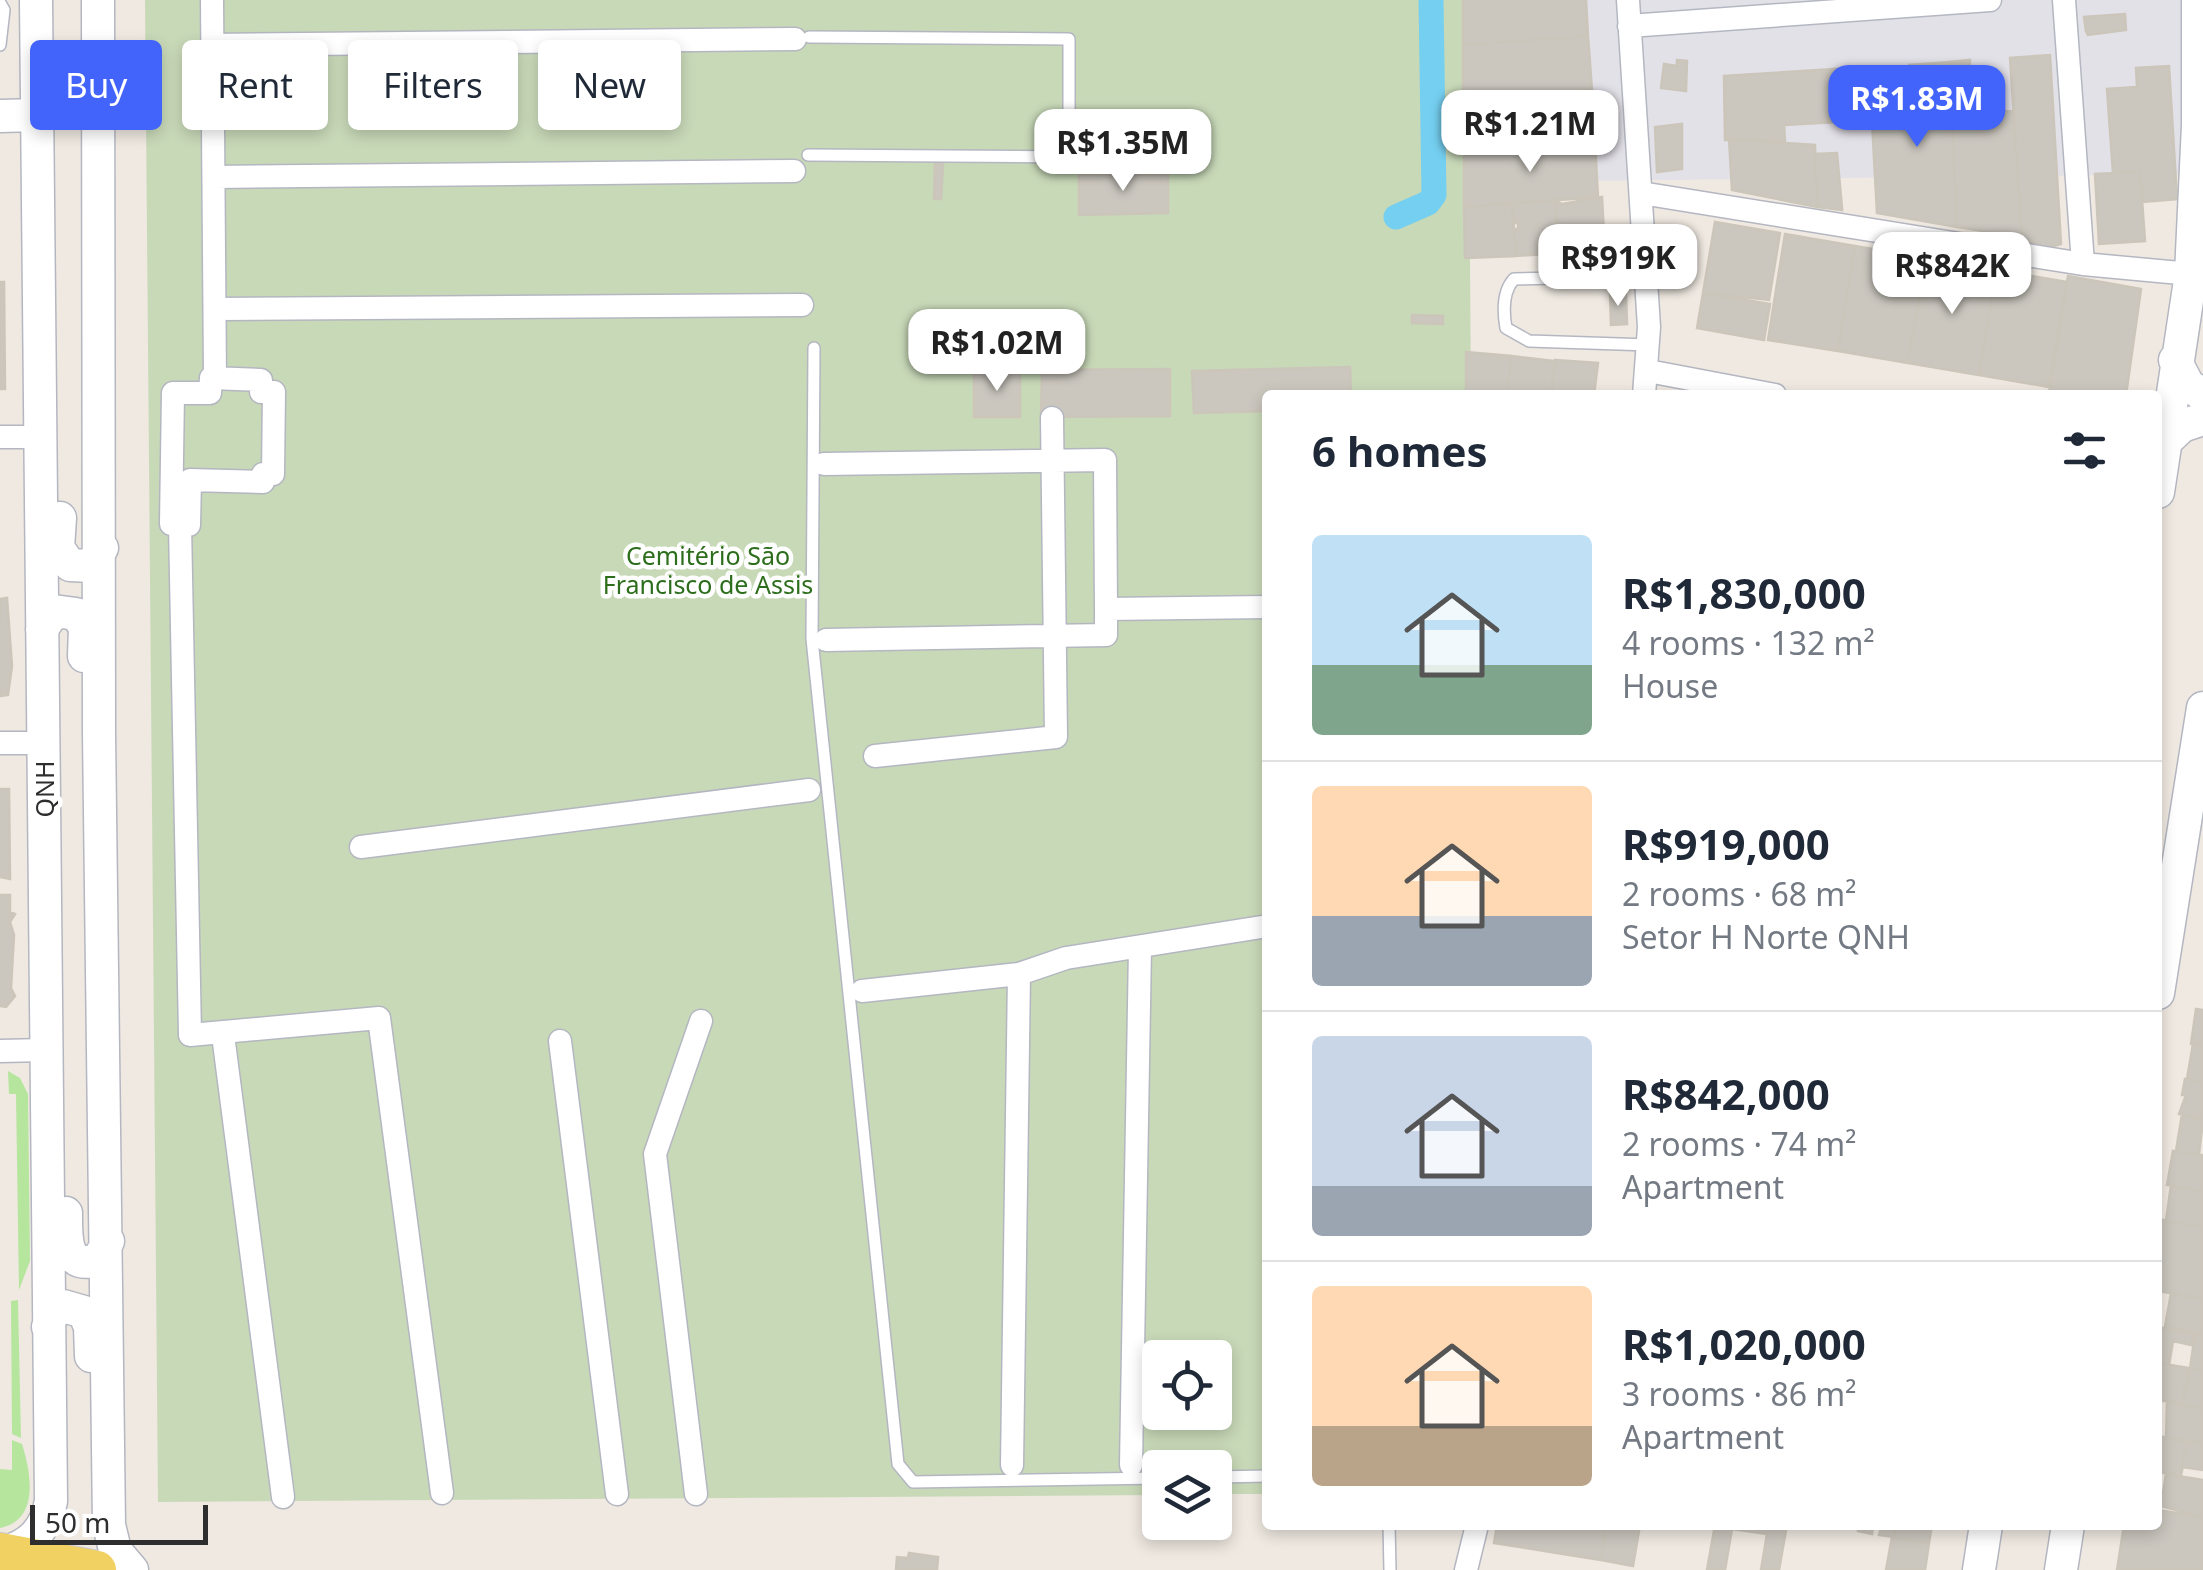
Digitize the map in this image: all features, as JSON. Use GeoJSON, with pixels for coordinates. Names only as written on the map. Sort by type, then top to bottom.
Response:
{"type":"FeatureCollection","features":[{"type":"Feature","properties":{"kind":"main road"},"geometry":{"type":"LineString","coordinates":[[1,1552],[97,1570]]}},
{"type":"Feature","properties":{"kind":"street","name":"QNH"},"geometry":{"type":"LineString","coordinates":[[36,0],[36,40]]}},
{"type":"Feature","properties":{"kind":"street"},"geometry":{"type":"LineString","coordinates":[[98,0],[102,548],[99,733],[111,1537],[132,1570]]}},
{"type":"Feature","properties":{"kind":"street"},"geometry":{"type":"LineString","coordinates":[[212,0],[212,40]]}},
{"type":"Feature","properties":{"kind":"street"},"geometry":{"type":"LineString","coordinates":[[1628,0],[1649,345],[1645,390]]}},
{"type":"Feature","properties":{"kind":"street"},"geometry":{"type":"LineString","coordinates":[[1629,26],[1990,0]]}},
{"type":"Feature","properties":{"kind":"street"},"geometry":{"type":"LineString","coordinates":[[2064,0],[2084,264]]}},
{"type":"Feature","properties":{"kind":"street"},"geometry":{"type":"LineString","coordinates":[[2162,458],[2191,274],[2198,158],[2198,0]]}},
{"type":"Feature","properties":{"kind":"street"},"geometry":{"type":"LineString","coordinates":[[328,44],[802,38]]}},
{"type":"Feature","properties":{"kind":"street"},"geometry":{"type":"LineString","coordinates":[[0,116],[30,115]]}},
{"type":"Feature","properties":{"kind":"street","name":"QNH"},"geometry":{"type":"LineString","coordinates":[[1,1552],[28,1543],[49,1513],[36,130]]}},
{"type":"Feature","properties":{"kind":"street"},"geometry":{"type":"LineString","coordinates":[[215,130],[218,309],[215,378]]}},
{"type":"Feature","properties":{"kind":"street"},"geometry":{"type":"LineString","coordinates":[[216,177],[801,163]]}},
{"type":"Feature","properties":{"kind":"street"},"geometry":{"type":"LineString","coordinates":[[1641,193],[2084,264],[2191,274]]}},
{"type":"Feature","properties":{"kind":"street"},"geometry":{"type":"LineString","coordinates":[[218,309],[802,305]]}},
{"type":"Feature","properties":{"kind":"street"},"geometry":{"type":"LineString","coordinates":[[2176,360],[2188,385],[2203,395]]}},
{"type":"Feature","properties":{"kind":"street"},"geometry":{"type":"LineString","coordinates":[[1648,371],[1749,390]]}},
{"type":"Feature","properties":{"kind":"street"},"geometry":{"type":"LineString","coordinates":[[210,378],[261,380],[261,392],[274,392],[272,474],[262,474],[263,482],[190,480],[189,525],[180,525],[170,524],[173,393],[210,394],[210,378]]}},
{"type":"Feature","properties":{"kind":"street"},"geometry":{"type":"LineString","coordinates":[[875,756],[1056,737],[1052,418]]}},
{"type":"Feature","properties":{"kind":"street"},"geometry":{"type":"LineString","coordinates":[[2162,463],[2182,426],[2203,419]]}},
{"type":"Feature","properties":{"kind":"street"},"geometry":{"type":"LineString","coordinates":[[0,437],[40,437],[61,501],[60,555],[70,565],[84,568],[97,562],[102,548]]}},
{"type":"Feature","properties":{"kind":"street"},"geometry":{"type":"LineString","coordinates":[[824,464],[1106,460],[1106,635],[826,640]]}},
{"type":"Feature","properties":{"kind":"street"},"geometry":{"type":"LineString","coordinates":[[180,525],[190,1035],[222,1036],[379,1018],[442,1493]]}},
{"type":"Feature","properties":{"kind":"street"},"geometry":{"type":"LineString","coordinates":[[1106,609],[1262,608]]}},
{"type":"Feature","properties":{"kind":"street"},"geometry":{"type":"LineString","coordinates":[[42,629],[54,611],[68,610],[81,619],[84,679],[99,733]]}},
{"type":"Feature","properties":{"kind":"street"},"geometry":{"type":"LineString","coordinates":[[2162,945],[2166,900],[2203,708]]}},
{"type":"Feature","properties":{"kind":"street"},"geometry":{"type":"LineString","coordinates":[[0,743],[44,743]]}},
{"type":"Feature","properties":{"kind":"street"},"geometry":{"type":"LineString","coordinates":[[361,847],[809,790]]}},
{"type":"Feature","properties":{"kind":"street"},"geometry":{"type":"LineString","coordinates":[[862,991],[1018,974],[1066,958],[1262,927]]}},
{"type":"Feature","properties":{"kind":"street"},"geometry":{"type":"LineString","coordinates":[[1131,1465],[1140,948]]}},
{"type":"Feature","properties":{"kind":"street"},"geometry":{"type":"LineString","coordinates":[[1012,1465],[1018,974]]}},
{"type":"Feature","properties":{"kind":"street"},"geometry":{"type":"LineString","coordinates":[[696,1494],[654,1154],[701,1021]]}},
{"type":"Feature","properties":{"kind":"street"},"geometry":{"type":"LineString","coordinates":[[222,1036],[283,1497]]}},
{"type":"Feature","properties":{"kind":"street"},"geometry":{"type":"LineString","coordinates":[[560,1040],[618,1494]]}},
{"type":"Feature","properties":{"kind":"street"},"geometry":{"type":"LineString","coordinates":[[0,1051],[45,1050]]}},
{"type":"Feature","properties":{"kind":"street"},"geometry":{"type":"LineString","coordinates":[[47,1147],[66,1198],[68,1252],[78,1261],[92,1262],[104,1254],[108,1241]]}},
{"type":"Feature","properties":{"kind":"street"},"geometry":{"type":"LineString","coordinates":[[48,1326],[52,1314],[63,1306],[78,1308],[89,1319],[92,1374],[110,1433]]}},
{"type":"Feature","properties":{"kind":"street"},"geometry":{"type":"LineString","coordinates":[[1469,1570],[1476,1530]]}},
{"type":"Feature","properties":{"kind":"street"},"geometry":{"type":"LineString","coordinates":[[1978,1570],[1985,1530]]}},
{"type":"Feature","properties":{"kind":"street"},"geometry":{"type":"LineString","coordinates":[[2062,1570],[2067,1530]]}},
{"type":"Feature","properties":{"kind":"lane"},"geometry":{"type":"LineString","coordinates":[[0,3],[4,10],[0,45]]}},
{"type":"Feature","properties":{"kind":"lane"},"geometry":{"type":"LineString","coordinates":[[801,163],[1069,157],[1068,39],[802,38]]}},
{"type":"Feature","properties":{"kind":"lane"},"geometry":{"type":"LineString","coordinates":[[1645,276],[1514,279],[1507,287],[1504,317],[1506,328],[1529,341],[1649,345]]}},
{"type":"Feature","properties":{"kind":"lane"},"geometry":{"type":"LineString","coordinates":[[814,348],[812,639],[898,1464],[914,1482],[1142,1478]]}},
{"type":"Feature","properties":{"kind":"lane"},"geometry":{"type":"LineString","coordinates":[[1232,1477],[1262,1476]]}},
{"type":"Feature","properties":{"kind":"lane"},"geometry":{"type":"LineString","coordinates":[[1389,1530],[1390,1570]]}},
{"type":"Feature","properties":{"kind":"shaded area"},"geometry":{"type":"Polygon","coordinates":[[[1481,0],[2203,0],[2203,174],[1479,182],[1481,0]]]}},
{"type":"Feature","properties":{"kind":"green space","name":"Cemitério São Francisco de Assis"},"geometry":{"type":"Polygon","coordinates":[[[145,0],[1468,0],[1471,390],[1262,390],[1262,1494],[1232,1494],[1232,1450],[1142,1450],[1142,1495],[158,1502],[146,130],[162,130],[162,40],[145,40],[145,0]]]}},
{"type":"Feature","properties":{"kind":"green space"},"geometry":{"type":"Polygon","coordinates":[[[8,1071],[20,1078],[28,1094],[30,1261],[19,1290],[16,1094],[9,1094],[8,1071]]]}},
{"type":"Feature","properties":{"kind":"green space"},"geometry":{"type":"Polygon","coordinates":[[[18,1300],[21,1438],[12,1434],[11,1301],[18,1300]]]}},
{"type":"Feature","properties":{"kind":"green space"},"geometry":{"type":"Polygon","coordinates":[[[12,1440],[22,1444],[29,1494],[22,1516],[0,1528],[0,1469],[12,1470],[12,1440]]]}},
{"type":"Feature","properties":{"kind":"building"},"geometry":{"type":"Polygon","coordinates":[[[1463,0],[1586,0],[1588,36],[1463,45],[1463,0]]]}},
{"type":"Feature","properties":{"kind":"building"},"geometry":{"type":"Polygon","coordinates":[[[2125,14],[2126,30],[2088,35],[2086,31],[2084,17],[2125,14]]]}},
{"type":"Feature","properties":{"kind":"building"},"geometry":{"type":"Polygon","coordinates":[[[1588,36],[1592,90],[1463,98],[1463,45],[1588,36]]]}},
{"type":"Feature","properties":{"kind":"building"},"geometry":{"type":"Polygon","coordinates":[[[2050,55],[2061,244],[2054,246],[2022,241],[2010,58],[2050,55]]]}},
{"type":"Feature","properties":{"kind":"building"},"geometry":{"type":"Polygon","coordinates":[[[1677,60],[1687,61],[1686,91],[1661,88],[1664,64],[1677,66],[1677,60]]]}},
{"type":"Feature","properties":{"kind":"building"},"geometry":{"type":"Polygon","coordinates":[[[1970,60],[1968,96],[1988,95],[1988,112],[2013,111],[2022,237],[1957,227],[1949,62],[1970,60]]]}},
{"type":"Feature","properties":{"kind":"building"},"geometry":{"type":"Polygon","coordinates":[[[1949,62],[1957,227],[1877,213],[1871,103],[1863,101],[1912,98],[1909,65],[1949,62]]]}},
{"type":"Feature","properties":{"kind":"building"},"geometry":{"type":"Polygon","coordinates":[[[1888,66],[1890,99],[1863,101],[1864,120],[1837,122],[1833,69],[1888,66]]]}},
{"type":"Feature","properties":{"kind":"building"},"geometry":{"type":"Polygon","coordinates":[[[2169,66],[2177,199],[2143,202],[2140,172],[2113,173],[2107,89],[2137,87],[2136,68],[2169,66]]]}},
{"type":"Feature","properties":{"kind":"building"},"geometry":{"type":"Polygon","coordinates":[[[1833,69],[1837,122],[1784,125],[1785,141],[1725,140],[1724,76],[1833,69]]]}},
{"type":"Feature","properties":{"kind":"building"},"geometry":{"type":"Polygon","coordinates":[[[1592,90],[1595,143],[1464,152],[1463,98],[1592,90]]]}},
{"type":"Feature","properties":{"kind":"building"},"geometry":{"type":"Polygon","coordinates":[[[1682,124],[1682,169],[1657,172],[1655,127],[1682,124]]]}},
{"type":"Feature","properties":{"kind":"building"},"geometry":{"type":"Polygon","coordinates":[[[1729,139],[1815,145],[1817,207],[1732,190],[1729,139]]]}},
{"type":"Feature","properties":{"kind":"building"},"geometry":{"type":"Polygon","coordinates":[[[1595,143],[1598,197],[1464,207],[1464,152],[1595,143]]]}},
{"type":"Feature","properties":{"kind":"building"},"geometry":{"type":"Polygon","coordinates":[[[1123,147],[1152,147],[1151,175],[1123,175],[1123,147]]]}},
{"type":"Feature","properties":{"kind":"building"},"geometry":{"type":"Polygon","coordinates":[[[1837,153],[1842,210],[1817,207],[1815,154],[1837,153]]]}},
{"type":"Feature","properties":{"kind":"building"},"geometry":{"type":"Polygon","coordinates":[[[935,163],[943,164],[941,199],[934,199],[935,163]]]}},
{"type":"Feature","properties":{"kind":"building"},"geometry":{"type":"Polygon","coordinates":[[[2140,172],[2145,241],[2099,244],[2095,174],[2140,172]]]}},
{"type":"Feature","properties":{"kind":"building"},"geometry":{"type":"Polygon","coordinates":[[[1168,174],[1168,213],[1079,215],[1079,175],[1168,174]]]}},
{"type":"Feature","properties":{"kind":"building"},"geometry":{"type":"Polygon","coordinates":[[[1602,197],[1605,253],[1559,257],[1555,200],[1562,204],[1602,197]]]}},
{"type":"Feature","properties":{"kind":"building"},"geometry":{"type":"Polygon","coordinates":[[[1555,200],[1559,253],[1516,256],[1514,229],[1518,229],[1518,223],[1513,223],[1512,203],[1555,200]]]}},
{"type":"Feature","properties":{"kind":"building"},"geometry":{"type":"Polygon","coordinates":[[[1512,203],[1516,256],[1465,258],[1464,207],[1512,203]]]}},
{"type":"Feature","properties":{"kind":"building"},"geometry":{"type":"Polygon","coordinates":[[[1715,222],[1780,233],[1769,300],[1703,293],[1715,222]]]}},
{"type":"Feature","properties":{"kind":"building"},"geometry":{"type":"Polygon","coordinates":[[[1785,234],[1855,246],[1838,351],[1768,340],[1785,234]]]}},
{"type":"Feature","properties":{"kind":"building"},"geometry":{"type":"Polygon","coordinates":[[[1855,246],[1926,258],[1908,363],[1838,351],[1855,246]]]}},
{"type":"Feature","properties":{"kind":"building"},"geometry":{"type":"Polygon","coordinates":[[[1926,258],[1997,270],[1979,375],[1908,363],[1926,258]]]}},
{"type":"Feature","properties":{"kind":"building"},"geometry":{"type":"Polygon","coordinates":[[[1997,270],[2067,282],[2049,387],[1979,375],[1997,270]]]}},
{"type":"Feature","properties":{"kind":"building"},"geometry":{"type":"Polygon","coordinates":[[[2068,276],[2141,289],[2127,390],[2049,390],[2068,276]]]}},
{"type":"Feature","properties":{"kind":"building"},"geometry":{"type":"Polygon","coordinates":[[[0,282],[4,282],[5,389],[0,389],[0,282]]]}},
{"type":"Feature","properties":{"kind":"building"},"geometry":{"type":"Polygon","coordinates":[[[1610,293],[1626,293],[1627,324],[1611,325],[1610,293]]]}},
{"type":"Feature","properties":{"kind":"building"},"geometry":{"type":"Polygon","coordinates":[[[1703,293],[1770,304],[1764,340],[1697,328],[1703,293]]]}},
{"type":"Feature","properties":{"kind":"building"},"geometry":{"type":"Polygon","coordinates":[[[1412,315],[1443,316],[1443,324],[1412,323],[1412,315]]]}},
{"type":"Feature","properties":{"kind":"building"},"geometry":{"type":"Polygon","coordinates":[[[1466,352],[1511,356],[1508,390],[1466,390],[1466,352]]]}},
{"type":"Feature","properties":{"kind":"building"},"geometry":{"type":"Polygon","coordinates":[[[1511,356],[1555,361],[1552,390],[1508,390],[1511,356]]]}},
{"type":"Feature","properties":{"kind":"building"},"geometry":{"type":"Polygon","coordinates":[[[1555,360],[1598,363],[1595,390],[1552,390],[1555,360]]]}},
{"type":"Feature","properties":{"kind":"building"},"geometry":{"type":"Polygon","coordinates":[[[1350,367],[1351,390],[1262,390],[1262,411],[1194,413],[1192,371],[1350,367]]]}},
{"type":"Feature","properties":{"kind":"building"},"geometry":{"type":"Polygon","coordinates":[[[1170,369],[1170,416],[1041,417],[1042,370],[1170,369]]]}},
{"type":"Feature","properties":{"kind":"building"},"geometry":{"type":"Polygon","coordinates":[[[1020,370],[1020,417],[974,417],[974,371],[1020,370]]]}},
{"type":"Feature","properties":{"kind":"building"},"geometry":{"type":"Polygon","coordinates":[[[7,598],[12,666],[8,695],[0,696],[0,599],[7,598]]]}},
{"type":"Feature","properties":{"kind":"building"},"geometry":{"type":"Polygon","coordinates":[[[0,789],[9,789],[10,879],[0,877],[0,789]]]}},
{"type":"Feature","properties":{"kind":"building"},"geometry":{"type":"Polygon","coordinates":[[[0,895],[10,895],[10,912],[15,914],[10,922],[14,935],[11,988],[15,996],[6,1007],[0,1006],[0,895]]]}},
{"type":"Feature","properties":{"kind":"building"},"geometry":{"type":"Polygon","coordinates":[[[2196,1009],[2203,1010],[2203,1046],[2191,1044],[2196,1009]]]}},
{"type":"Feature","properties":{"kind":"building"},"geometry":{"type":"Polygon","coordinates":[[[2193,1044],[2203,1046],[2203,1082],[2187,1079],[2193,1044]]]}},
{"type":"Feature","properties":{"kind":"building"},"geometry":{"type":"Polygon","coordinates":[[[2185,1079],[2203,1082],[2203,1118],[2179,1114],[2186,1095],[2182,1095],[2185,1079]]]}},
{"type":"Feature","properties":{"kind":"building"},"geometry":{"type":"Polygon","coordinates":[[[2182,1114],[2203,1120],[2199,1155],[2176,1151],[2182,1114]]]}},
{"type":"Feature","properties":{"kind":"building"},"geometry":{"type":"Polygon","coordinates":[[[2173,1151],[2203,1155],[2203,1191],[2167,1185],[2173,1151]]]}},
{"type":"Feature","properties":{"kind":"building"},"geometry":{"type":"Polygon","coordinates":[[[2171,1185],[2203,1191],[2203,1227],[2166,1221],[2171,1185]]]}},
{"type":"Feature","properties":{"kind":"building"},"geometry":{"type":"Polygon","coordinates":[[[2162,1220],[2203,1227],[2203,1299],[2162,1292],[2162,1220]]]}},
{"type":"Feature","properties":{"kind":"building"},"geometry":{"type":"Polygon","coordinates":[[[2171,1293],[2203,1299],[2203,1334],[2165,1327],[2171,1293]]]}},
{"type":"Feature","properties":{"kind":"building"},"geometry":{"type":"Polygon","coordinates":[[[2162,1328],[2193,1334],[2191,1345],[2173,1341],[2169,1365],[2162,1364],[2162,1328]]]}},
{"type":"Feature","properties":{"kind":"building"},"geometry":{"type":"Polygon","coordinates":[[[2195,1334],[2203,1335],[2203,1371],[2190,1369],[2195,1334]]]}},
{"type":"Feature","properties":{"kind":"building"},"geometry":{"type":"Polygon","coordinates":[[[2162,1364],[2189,1368],[2182,1404],[2162,1401],[2162,1364]]]}},
{"type":"Feature","properties":{"kind":"building"},"geometry":{"type":"Polygon","coordinates":[[[2190,1369],[2203,1371],[2203,1408],[2182,1404],[2190,1369]]]}},
{"type":"Feature","properties":{"kind":"building"},"geometry":{"type":"Polygon","coordinates":[[[2167,1402],[2203,1408],[2203,1444],[2166,1438],[2167,1402]]]}},
{"type":"Feature","properties":{"kind":"building"},"geometry":{"type":"Polygon","coordinates":[[[2162,1437],[2187,1441],[2181,1476],[2162,1473],[2162,1437]]]}},
{"type":"Feature","properties":{"kind":"building"},"geometry":{"type":"Polygon","coordinates":[[[2187,1441],[2203,1444],[2203,1470],[2182,1467],[2187,1441]]]}},
{"type":"Feature","properties":{"kind":"building"},"geometry":{"type":"Polygon","coordinates":[[[2166,1474],[2203,1480],[2203,1517],[2162,1506],[2166,1474]]]}},
{"type":"Feature","properties":{"kind":"building"},"geometry":{"type":"Polygon","coordinates":[[[2162,1511],[2203,1517],[2203,1570],[2117,1570],[2123,1530],[2162,1530],[2162,1511]]]}},
{"type":"Feature","properties":{"kind":"building"},"geometry":{"type":"Polygon","coordinates":[[[1496,1530],[1605,1530],[1601,1560],[1494,1543],[1496,1530]]]}},
{"type":"Feature","properties":{"kind":"building"},"geometry":{"type":"Polygon","coordinates":[[[1605,1530],[1639,1530],[1633,1566],[1601,1560],[1605,1530]]]}},
{"type":"Feature","properties":{"kind":"building"},"geometry":{"type":"Polygon","coordinates":[[[1714,1530],[1732,1530],[1725,1570],[1707,1570],[1714,1530]]]}},
{"type":"Feature","properties":{"kind":"building"},"geometry":{"type":"Polygon","coordinates":[[[1739,1530],[1786,1530],[1779,1570],[1761,1570],[1767,1534],[1739,1530]]]}},
{"type":"Feature","properties":{"kind":"building"},"geometry":{"type":"Polygon","coordinates":[[[1880,1530],[1895,1530],[1894,1537],[1879,1535],[1880,1530]]]}},
{"type":"Feature","properties":{"kind":"building"},"geometry":{"type":"Polygon","coordinates":[[[1895,1530],[1931,1530],[1929,1543],[1894,1537],[1895,1530]]]}},
{"type":"Feature","properties":{"kind":"building"},"geometry":{"type":"Polygon","coordinates":[[[1892,1537],[1929,1543],[1925,1570],[1886,1570],[1892,1537]]]}},
{"type":"Feature","properties":{"kind":"building"},"geometry":{"type":"Polygon","coordinates":[[[909,1553],[938,1557],[937,1570],[896,1570],[897,1557],[908,1558],[909,1553]]]}},
{"type":"Feature","properties":{"kind":"waterway"},"geometry":{"type":"LineString","coordinates":[[1396,217],[1428,203],[1434,195],[1431,0]]}}]}
